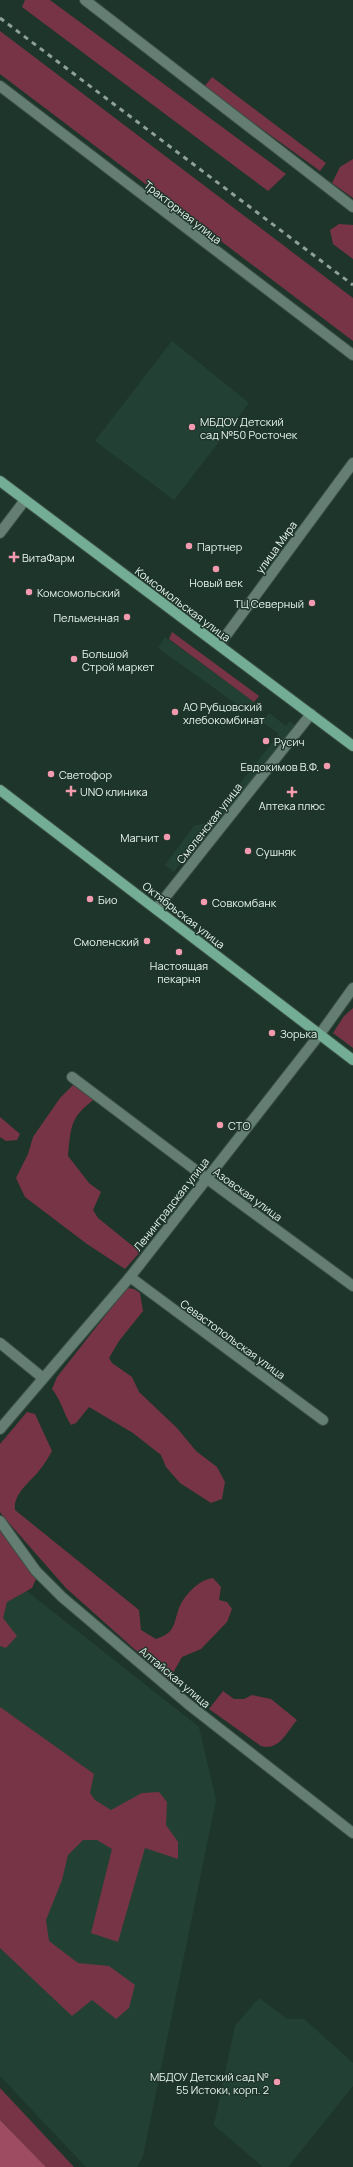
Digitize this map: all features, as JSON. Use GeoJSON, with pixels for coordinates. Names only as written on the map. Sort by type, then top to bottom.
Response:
{"type":"FeatureCollection","features":[{"type":"Feature","properties":{"kind":"main road","name":"Комсомольская улица"},"geometry":{"type":"LineString","coordinates":[[0,481],[353,746]]}},
{"type":"Feature","properties":{"kind":"main road","name":"Октябрьская улица"},"geometry":{"type":"LineString","coordinates":[[0,790],[353,1060]]}},
{"type":"Feature","properties":{"kind":"street"},"geometry":{"type":"LineString","coordinates":[[85,0],[353,207]]}},
{"type":"Feature","properties":{"kind":"street","name":"Тракторная улица"},"geometry":{"type":"LineString","coordinates":[[0,86],[353,355]]}},
{"type":"Feature","properties":{"kind":"street","name":"улица Мира"},"geometry":{"type":"LineString","coordinates":[[219,645],[353,463]]}},
{"type":"Feature","properties":{"kind":"street"},"geometry":{"type":"LineString","coordinates":[[0,533],[25,500]]}},
{"type":"Feature","properties":{"kind":"street","name":"Смоленская улица"},"geometry":{"type":"LineString","coordinates":[[156,909],[311,714]]}},
{"type":"Feature","properties":{"kind":"street","name":"Ленинградская улица"},"geometry":{"type":"LineString","coordinates":[[0,1429],[130,1277],[320,1034],[353,988]]}},
{"type":"Feature","properties":{"kind":"street","name":"Азовская улица"},"geometry":{"type":"LineString","coordinates":[[72,1077],[353,1286]]}},
{"type":"Feature","properties":{"kind":"street","name":"Севастопольская улица"},"geometry":{"type":"LineString","coordinates":[[130,1277],[323,1420]]}},
{"type":"Feature","properties":{"kind":"street"},"geometry":{"type":"LineString","coordinates":[[0,1343],[43,1378]]}},
{"type":"Feature","properties":{"kind":"street","name":"Алтайская улица"},"geometry":{"type":"LineString","coordinates":[[0,1521],[36,1571],[62,1597],[188,1704],[353,1833]]}},
{"type":"Feature","properties":{"kind":"shaded area"},"geometry":{"type":"Polygon","coordinates":[[[25,0],[50,0],[286,174],[268,191],[22,7],[25,0]]]}},
{"type":"Feature","properties":{"kind":"shaded area"},"geometry":{"type":"Polygon","coordinates":[[[0,31],[353,298],[353,341],[0,74],[0,31]]]}},
{"type":"Feature","properties":{"kind":"shaded area"},"geometry":{"type":"Polygon","coordinates":[[[212,77],[326,163],[320,171],[204,87],[212,77]]]}},
{"type":"Feature","properties":{"kind":"shaded area"},"geometry":{"type":"Polygon","coordinates":[[[353,159],[353,198],[332,183],[340,167],[353,159]]]}},
{"type":"Feature","properties":{"kind":"shaded area"},"geometry":{"type":"Polygon","coordinates":[[[339,224],[353,225],[353,259],[333,244],[330,230],[339,224]]]}},
{"type":"Feature","properties":{"kind":"shaded area"},"geometry":{"type":"Polygon","coordinates":[[[172,341],[249,403],[174,500],[95,441],[172,341]]]}},
{"type":"Feature","properties":{"kind":"shaded area"},"geometry":{"type":"Polygon","coordinates":[[[172,632],[259,696],[254,702],[169,639],[172,632]]]}},
{"type":"Feature","properties":{"kind":"shaded area"},"geometry":{"type":"Polygon","coordinates":[[[165,637],[257,704],[249,713],[158,648],[165,637]]]}},
{"type":"Feature","properties":{"kind":"shaded area"},"geometry":{"type":"Polygon","coordinates":[[[269,713],[286,726],[290,721],[297,727],[215,831],[202,833],[174,872],[165,865],[194,826],[210,822],[279,734],[262,722],[269,713]]]}},
{"type":"Feature","properties":{"kind":"shaded area"},"geometry":{"type":"Polygon","coordinates":[[[353,1008],[353,1048],[333,1033],[344,1016],[353,1008]]]}},
{"type":"Feature","properties":{"kind":"shaded area"},"geometry":{"type":"Polygon","coordinates":[[[75,1083],[96,1098],[81,1111],[73,1123],[68,1156],[89,1183],[101,1192],[93,1210],[98,1218],[140,1252],[125,1269],[87,1244],[25,1197],[16,1178],[28,1154],[33,1137],[60,1098],[75,1083]]]}},
{"type":"Feature","properties":{"kind":"shaded area"},"geometry":{"type":"Polygon","coordinates":[[[0,1117],[20,1134],[17,1140],[6,1141],[0,1137],[0,1117]]]}},
{"type":"Feature","properties":{"kind":"shaded area"},"geometry":{"type":"Polygon","coordinates":[[[127,1288],[134,1289],[140,1293],[143,1311],[119,1341],[109,1358],[112,1363],[132,1377],[139,1392],[177,1428],[196,1451],[217,1467],[225,1482],[222,1499],[211,1503],[180,1483],[166,1467],[161,1455],[133,1433],[89,1407],[76,1423],[71,1425],[58,1397],[52,1389],[57,1377],[127,1288]]]}},
{"type":"Feature","properties":{"kind":"shaded area"},"geometry":{"type":"Polygon","coordinates":[[[27,1412],[35,1414],[52,1451],[46,1462],[19,1494],[16,1499],[15,1510],[139,1610],[141,1630],[156,1639],[162,1637],[170,1632],[183,1600],[197,1585],[213,1578],[221,1587],[219,1600],[227,1602],[232,1609],[227,1622],[201,1649],[182,1657],[169,1680],[66,1588],[0,1512],[0,1444],[27,1412]]]}},
{"type":"Feature","properties":{"kind":"shaded area"},"geometry":{"type":"Polygon","coordinates":[[[0,1529],[14,1545],[36,1579],[32,1588],[7,1602],[3,1618],[17,1636],[6,1648],[0,1646],[0,1529]]]}},
{"type":"Feature","properties":{"kind":"shaded area"},"geometry":{"type":"Polygon","coordinates":[[[0,1570],[199,1727],[216,1800],[143,2156],[137,2167],[86,2167],[0,2076],[0,1570]]]}},
{"type":"Feature","properties":{"kind":"shaded area"},"geometry":{"type":"Polygon","coordinates":[[[223,1691],[234,1699],[244,1699],[252,1695],[271,1699],[297,1720],[282,1740],[273,1746],[261,1746],[209,1709],[223,1691]]]}},
{"type":"Feature","properties":{"kind":"shaded area"},"geometry":{"type":"Polygon","coordinates":[[[0,1707],[94,1774],[90,1793],[95,1800],[111,1810],[142,1793],[159,1792],[167,1802],[166,1825],[178,1842],[178,1859],[145,1848],[118,1942],[91,1933],[112,1849],[97,1840],[83,1840],[68,1855],[62,1880],[46,1920],[49,1941],[78,1963],[109,1966],[135,1985],[129,2008],[116,2019],[92,2000],[72,2016],[0,1948],[0,1707]]]}},
{"type":"Feature","properties":{"kind":"shaded area"},"geometry":{"type":"Polygon","coordinates":[[[259,1998],[287,2019],[304,2019],[353,2063],[353,2086],[288,2167],[263,2167],[214,2125],[235,2026],[259,1998]]]}},
{"type":"Feature","properties":{"kind":"shaded area"},"geometry":{"type":"Polygon","coordinates":[[[0,2088],[74,2167],[46,2167],[0,2120],[0,2088]]]}},
{"type":"Feature","properties":{"kind":"shaded area"},"geometry":{"type":"Polygon","coordinates":[[[0,2120],[46,2167],[0,2167],[0,2120]]]}},
{"type":"Feature","properties":{"kind":"railway"},"geometry":{"type":"LineString","coordinates":[[0,18],[353,285]]}},
{"type":"Feature","properties":{"kind":"place","name":"МБДОУ Детский сад №50 Росточек"},"geometry":{"type":"Point","coordinates":[192,427]}},
{"type":"Feature","properties":{"kind":"place","name":"Партнер"},"geometry":{"type":"Point","coordinates":[189,546]}},
{"type":"Feature","properties":{"kind":"place","name":"ВитаФарм"},"geometry":{"type":"Point","coordinates":[14,557]}},
{"type":"Feature","properties":{"kind":"place","name":"Новый век"},"geometry":{"type":"Point","coordinates":[216,569]}},
{"type":"Feature","properties":{"kind":"place","name":"Комсомольский"},"geometry":{"type":"Point","coordinates":[29,592]}},
{"type":"Feature","properties":{"kind":"place","name":"ТЦ Северный"},"geometry":{"type":"Point","coordinates":[312,603]}},
{"type":"Feature","properties":{"kind":"place","name":"Пельменная"},"geometry":{"type":"Point","coordinates":[127,617]}},
{"type":"Feature","properties":{"kind":"place","name":"Большой Строй маркет"},"geometry":{"type":"Point","coordinates":[74,659]}},
{"type":"Feature","properties":{"kind":"place","name":"АО Рубцовский хлебокомбинат"},"geometry":{"type":"Point","coordinates":[175,712]}},
{"type":"Feature","properties":{"kind":"place","name":"Русич"},"geometry":{"type":"Point","coordinates":[266,741]}},
{"type":"Feature","properties":{"kind":"place","name":"Евдокимов В.Ф."},"geometry":{"type":"Point","coordinates":[327,766]}},
{"type":"Feature","properties":{"kind":"place","name":"Светофор"},"geometry":{"type":"Point","coordinates":[51,774]}},
{"type":"Feature","properties":{"kind":"place","name":"UNO клиника"},"geometry":{"type":"Point","coordinates":[71,791]}},
{"type":"Feature","properties":{"kind":"place","name":"Аптека плюс"},"geometry":{"type":"Point","coordinates":[292,792]}},
{"type":"Feature","properties":{"kind":"place","name":"Магнит"},"geometry":{"type":"Point","coordinates":[167,837]}},
{"type":"Feature","properties":{"kind":"place","name":"Сушняк"},"geometry":{"type":"Point","coordinates":[248,851]}},
{"type":"Feature","properties":{"kind":"place","name":"Био"},"geometry":{"type":"Point","coordinates":[90,899]}},
{"type":"Feature","properties":{"kind":"place","name":"Совкомбанк"},"geometry":{"type":"Point","coordinates":[204,902]}},
{"type":"Feature","properties":{"kind":"place","name":"Смоленский"},"geometry":{"type":"Point","coordinates":[147,941]}},
{"type":"Feature","properties":{"kind":"place","name":"Настоящая пекарня"},"geometry":{"type":"Point","coordinates":[179,952]}},
{"type":"Feature","properties":{"kind":"place","name":"Зорька"},"geometry":{"type":"Point","coordinates":[272,1033]}},
{"type":"Feature","properties":{"kind":"place","name":"СТО"},"geometry":{"type":"Point","coordinates":[220,1125]}},
{"type":"Feature","properties":{"kind":"place","name":"МБДОУ Детский сад № 55 Истоки, корп. 2"},"geometry":{"type":"Point","coordinates":[277,2082]}}]}
